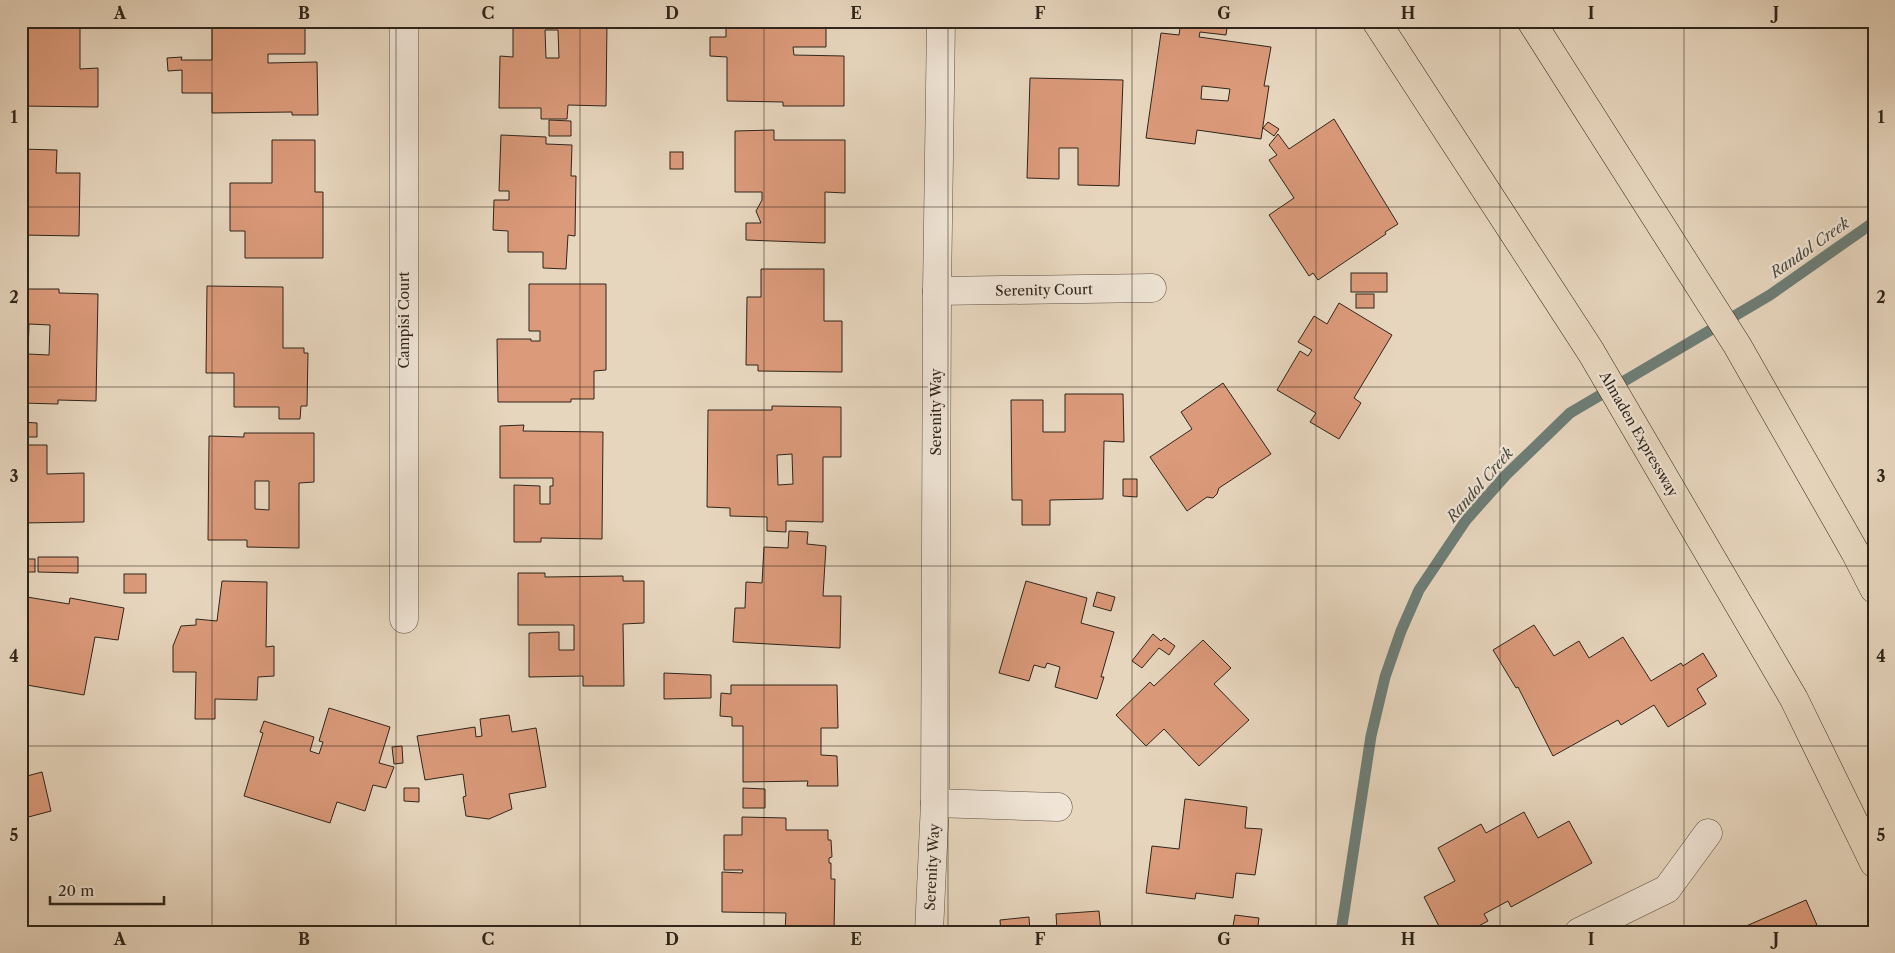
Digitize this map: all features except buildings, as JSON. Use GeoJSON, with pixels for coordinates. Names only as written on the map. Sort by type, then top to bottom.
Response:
{"type":"FeatureCollection","features":[{"type":"Feature","properties":{"kind":"main road","name":"Almaden Expressway"},"geometry":{"type":"LineString","coordinates":[[1376,21],[1591,352],[1794,699],[1874,863]]}},
{"type":"Feature","properties":{"kind":"main road"},"geometry":{"type":"LineString","coordinates":[[1531,21],[1736,345],[1855,552],[1874,589]]}},
{"type":"Feature","properties":{"kind":"street","name":"Campisi Court"},"geometry":{"type":"LineString","coordinates":[[404,21],[404,619]]}},
{"type":"Feature","properties":{"kind":"street","name":"Serenity Way"},"geometry":{"type":"LineString","coordinates":[[928,932],[935,803],[937,292],[941,21]]}},
{"type":"Feature","properties":{"kind":"street","name":"Serenity Court"},"geometry":{"type":"LineString","coordinates":[[937,292],[1152,288]]}},
{"type":"Feature","properties":{"kind":"street","name":"Serenity Way"},"geometry":{"type":"LineString","coordinates":[[935,803],[1058,807]]}},
{"type":"Feature","properties":{"kind":"street"},"geometry":{"type":"LineString","coordinates":[[1579,932],[1667,889],[1708,833]]}},
{"type":"Feature","properties":{"kind":"waterway","name":"Randol Creek"},"geometry":{"type":"LineString","coordinates":[[1341,932],[1371,736],[1385,677],[1401,631],[1419,590],[1466,520],[1506,475],[1570,413],[1770,295],[1874,222]]}}]}
